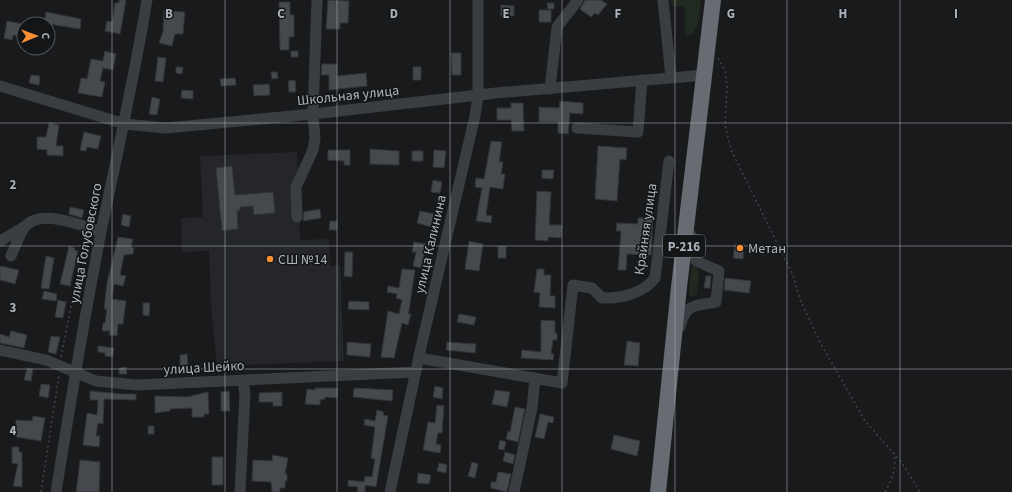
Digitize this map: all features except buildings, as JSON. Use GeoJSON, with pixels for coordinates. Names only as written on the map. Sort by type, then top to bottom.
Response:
{"type":"FeatureCollection","features":[{"type":"Feature","properties":{"kind":"highway","name":"Р-216"},"geometry":{"type":"LineString","coordinates":[[658,492],[672,352],[713,0]]}},
{"type":"Feature","properties":{"kind":"street","name":"улица Голубовского"},"geometry":{"type":"LineString","coordinates":[[56,492],[75,373],[101,232],[125,124],[147,0]]}},
{"type":"Feature","properties":{"kind":"street"},"geometry":{"type":"LineString","coordinates":[[297,217],[296,187],[313,150],[315,139],[313,114],[317,0]]}},
{"type":"Feature","properties":{"kind":"street","name":"улица Калинина"},"geometry":{"type":"LineString","coordinates":[[390,492],[478,96],[478,0]]}},
{"type":"Feature","properties":{"kind":"street"},"geometry":{"type":"LineString","coordinates":[[550,89],[557,27],[578,0]]}},
{"type":"Feature","properties":{"kind":"street"},"geometry":{"type":"LineString","coordinates":[[663,0],[671,77]]}},
{"type":"Feature","properties":{"kind":"street","name":"Школьная улица"},"geometry":{"type":"LineString","coordinates":[[0,86],[125,124],[166,128],[671,77],[705,75]]}},
{"type":"Feature","properties":{"kind":"street"},"geometry":{"type":"LineString","coordinates":[[577,128],[638,132],[642,80]]}},
{"type":"Feature","properties":{"kind":"street","name":"Крайняя улица"},"geometry":{"type":"LineString","coordinates":[[535,378],[562,383],[573,285],[592,288],[602,298],[619,298],[645,288],[656,278],[669,161]]}},
{"type":"Feature","properties":{"kind":"street"},"geometry":{"type":"LineString","coordinates":[[672,352],[683,313],[690,308],[716,302],[719,271],[696,261],[693,256],[690,198]]}},
{"type":"Feature","properties":{"kind":"street"},"geometry":{"type":"LineString","coordinates":[[0,240],[25,227],[33,221],[49,218],[101,232]]}},
{"type":"Feature","properties":{"kind":"street"},"geometry":{"type":"LineString","coordinates":[[11,256],[25,227]]}},
{"type":"Feature","properties":{"kind":"street","name":"улица Шейко"},"geometry":{"type":"LineString","coordinates":[[0,350],[46,360],[96,382],[138,385],[416,372]]}},
{"type":"Feature","properties":{"kind":"street"},"geometry":{"type":"LineString","coordinates":[[419,358],[535,378],[532,408],[514,492]]}},
{"type":"Feature","properties":{"kind":"street"},"geometry":{"type":"LineString","coordinates":[[240,492],[245,394],[243,381]]}},
{"type":"Feature","properties":{"kind":"path"},"geometry":{"type":"LineString","coordinates":[[717,56],[725,71],[725,125],[731,150],[792,276],[801,302],[838,376],[865,421],[877,437],[892,450],[920,492]]}},
{"type":"Feature","properties":{"kind":"path"},"geometry":{"type":"LineString","coordinates":[[885,492],[895,467],[896,459],[892,450]]}},
{"type":"Feature","properties":{"kind":"shaded area"},"geometry":{"type":"Polygon","coordinates":[[[671,0],[701,0],[698,23],[691,35],[685,35],[685,6],[672,6],[671,0]]]}},
{"type":"Feature","properties":{"kind":"shaded area","name":"СШ №14"},"geometry":{"type":"Polygon","coordinates":[[[297,152],[300,240],[329,239],[330,266],[340,265],[344,361],[217,366],[211,305],[209,251],[182,252],[181,218],[203,217],[200,156],[297,152]]]}},
{"type":"Feature","properties":{"kind":"shaded area"},"geometry":{"type":"Polygon","coordinates":[[[695,266],[699,272],[697,293],[694,296],[690,296],[691,268],[695,266]]]}},
{"type":"Feature","properties":{"kind":"place","name":"Метан"},"geometry":{"type":"Point","coordinates":[740,248]}},
{"type":"Feature","properties":{"kind":"place","name":"СШ №14"},"geometry":{"type":"Point","coordinates":[270,259]}}]}
